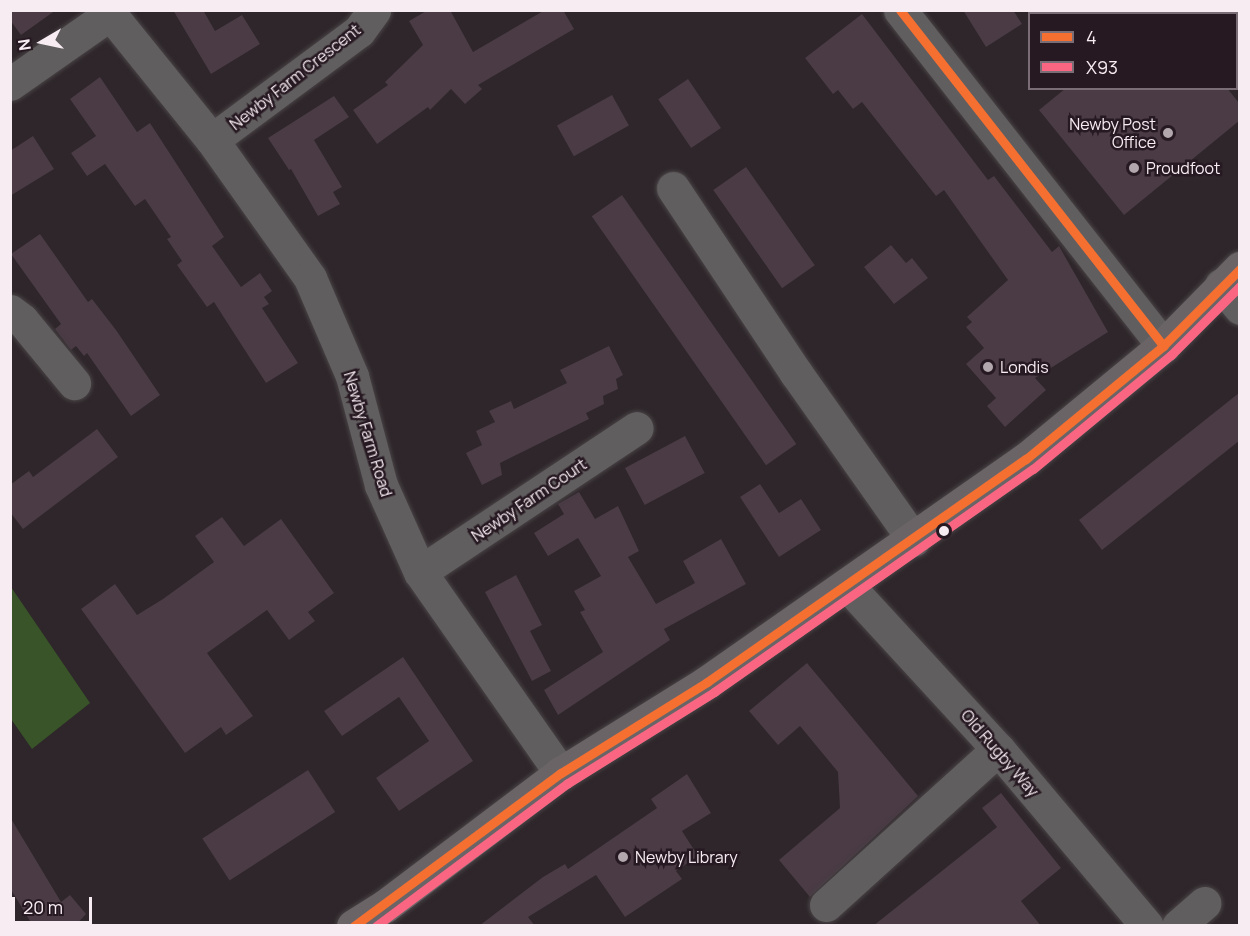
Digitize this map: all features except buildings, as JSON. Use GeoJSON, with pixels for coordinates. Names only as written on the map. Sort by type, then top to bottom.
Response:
{"type":"FeatureCollection","features":[{"type":"Feature","properties":{"kind":"highway"},"geometry":{"type":"LineString","coordinates":[[353,926],[385,906],[561,773],[707,682],[914,540],[1107,395],[1233,287]]}},
{"type":"Feature","properties":{"kind":"street","name":"Newby Farm Crescent"},"geometry":{"type":"LineString","coordinates":[[212,140],[351,38],[374,10]]}},
{"type":"Feature","properties":{"kind":"street"},"geometry":{"type":"LineString","coordinates":[[900,10],[1163,346]]}},
{"type":"Feature","properties":{"kind":"street","name":"Newby Farm Road"},"geometry":{"type":"LineString","coordinates":[[108,12],[212,140],[310,278],[352,376],[381,485],[420,572],[561,773]]}},
{"type":"Feature","properties":{"kind":"street"},"geometry":{"type":"LineString","coordinates":[[10,84],[108,12]]}},
{"type":"Feature","properties":{"kind":"street"},"geometry":{"type":"LineString","coordinates":[[673,188],[914,540]]}},
{"type":"Feature","properties":{"kind":"street"},"geometry":{"type":"LineString","coordinates":[[10,311],[22,320],[55,373]]}},
{"type":"Feature","properties":{"kind":"street","name":"Newby Farm Court"},"geometry":{"type":"LineString","coordinates":[[420,572],[637,428]]}},
{"type":"Feature","properties":{"kind":"street","name":"Old Rugby Way"},"geometry":{"type":"LineString","coordinates":[[848,586],[998,749],[1147,926]]}},
{"type":"Feature","properties":{"kind":"street"},"geometry":{"type":"LineString","coordinates":[[826,905],[998,749]]}},
{"type":"Feature","properties":{"kind":"street"},"geometry":{"type":"LineString","coordinates":[[1178,926],[1204,903]]}},
{"type":"Feature","properties":{"kind":"green space"},"geometry":{"type":"Polygon","coordinates":[[[11,587],[90,703],[32,749],[11,719],[11,587]]]}},
{"type":"Feature","properties":{"kind":"transit line","name":"4"},"geometry":{"type":"LineString","coordinates":[[900,10],[1163,346]]}},
{"type":"Feature","properties":{"kind":"transit line","name":"4"},"geometry":{"type":"LineString","coordinates":[[354,926],[561,773],[707,682],[1026,459],[1163,346],[1240,269]]}},
{"type":"Feature","properties":{"kind":"transit line","name":"X93"},"geometry":{"type":"LineString","coordinates":[[376,926],[568,783],[714,692],[1033,469],[1171,355],[1240,286]]}},
{"type":"Feature","properties":{"kind":"place","name":"Newby Post Office"},"geometry":{"type":"Point","coordinates":[1168,133]}},
{"type":"Feature","properties":{"kind":"place","name":"Proudfoot"},"geometry":{"type":"Point","coordinates":[1134,168]}},
{"type":"Feature","properties":{"kind":"place","name":"Londis"},"geometry":{"type":"Point","coordinates":[988,367]}},
{"type":"Feature","properties":{"kind":"place","name":"Newby Library"},"geometry":{"type":"Point","coordinates":[623,857]}}]}
